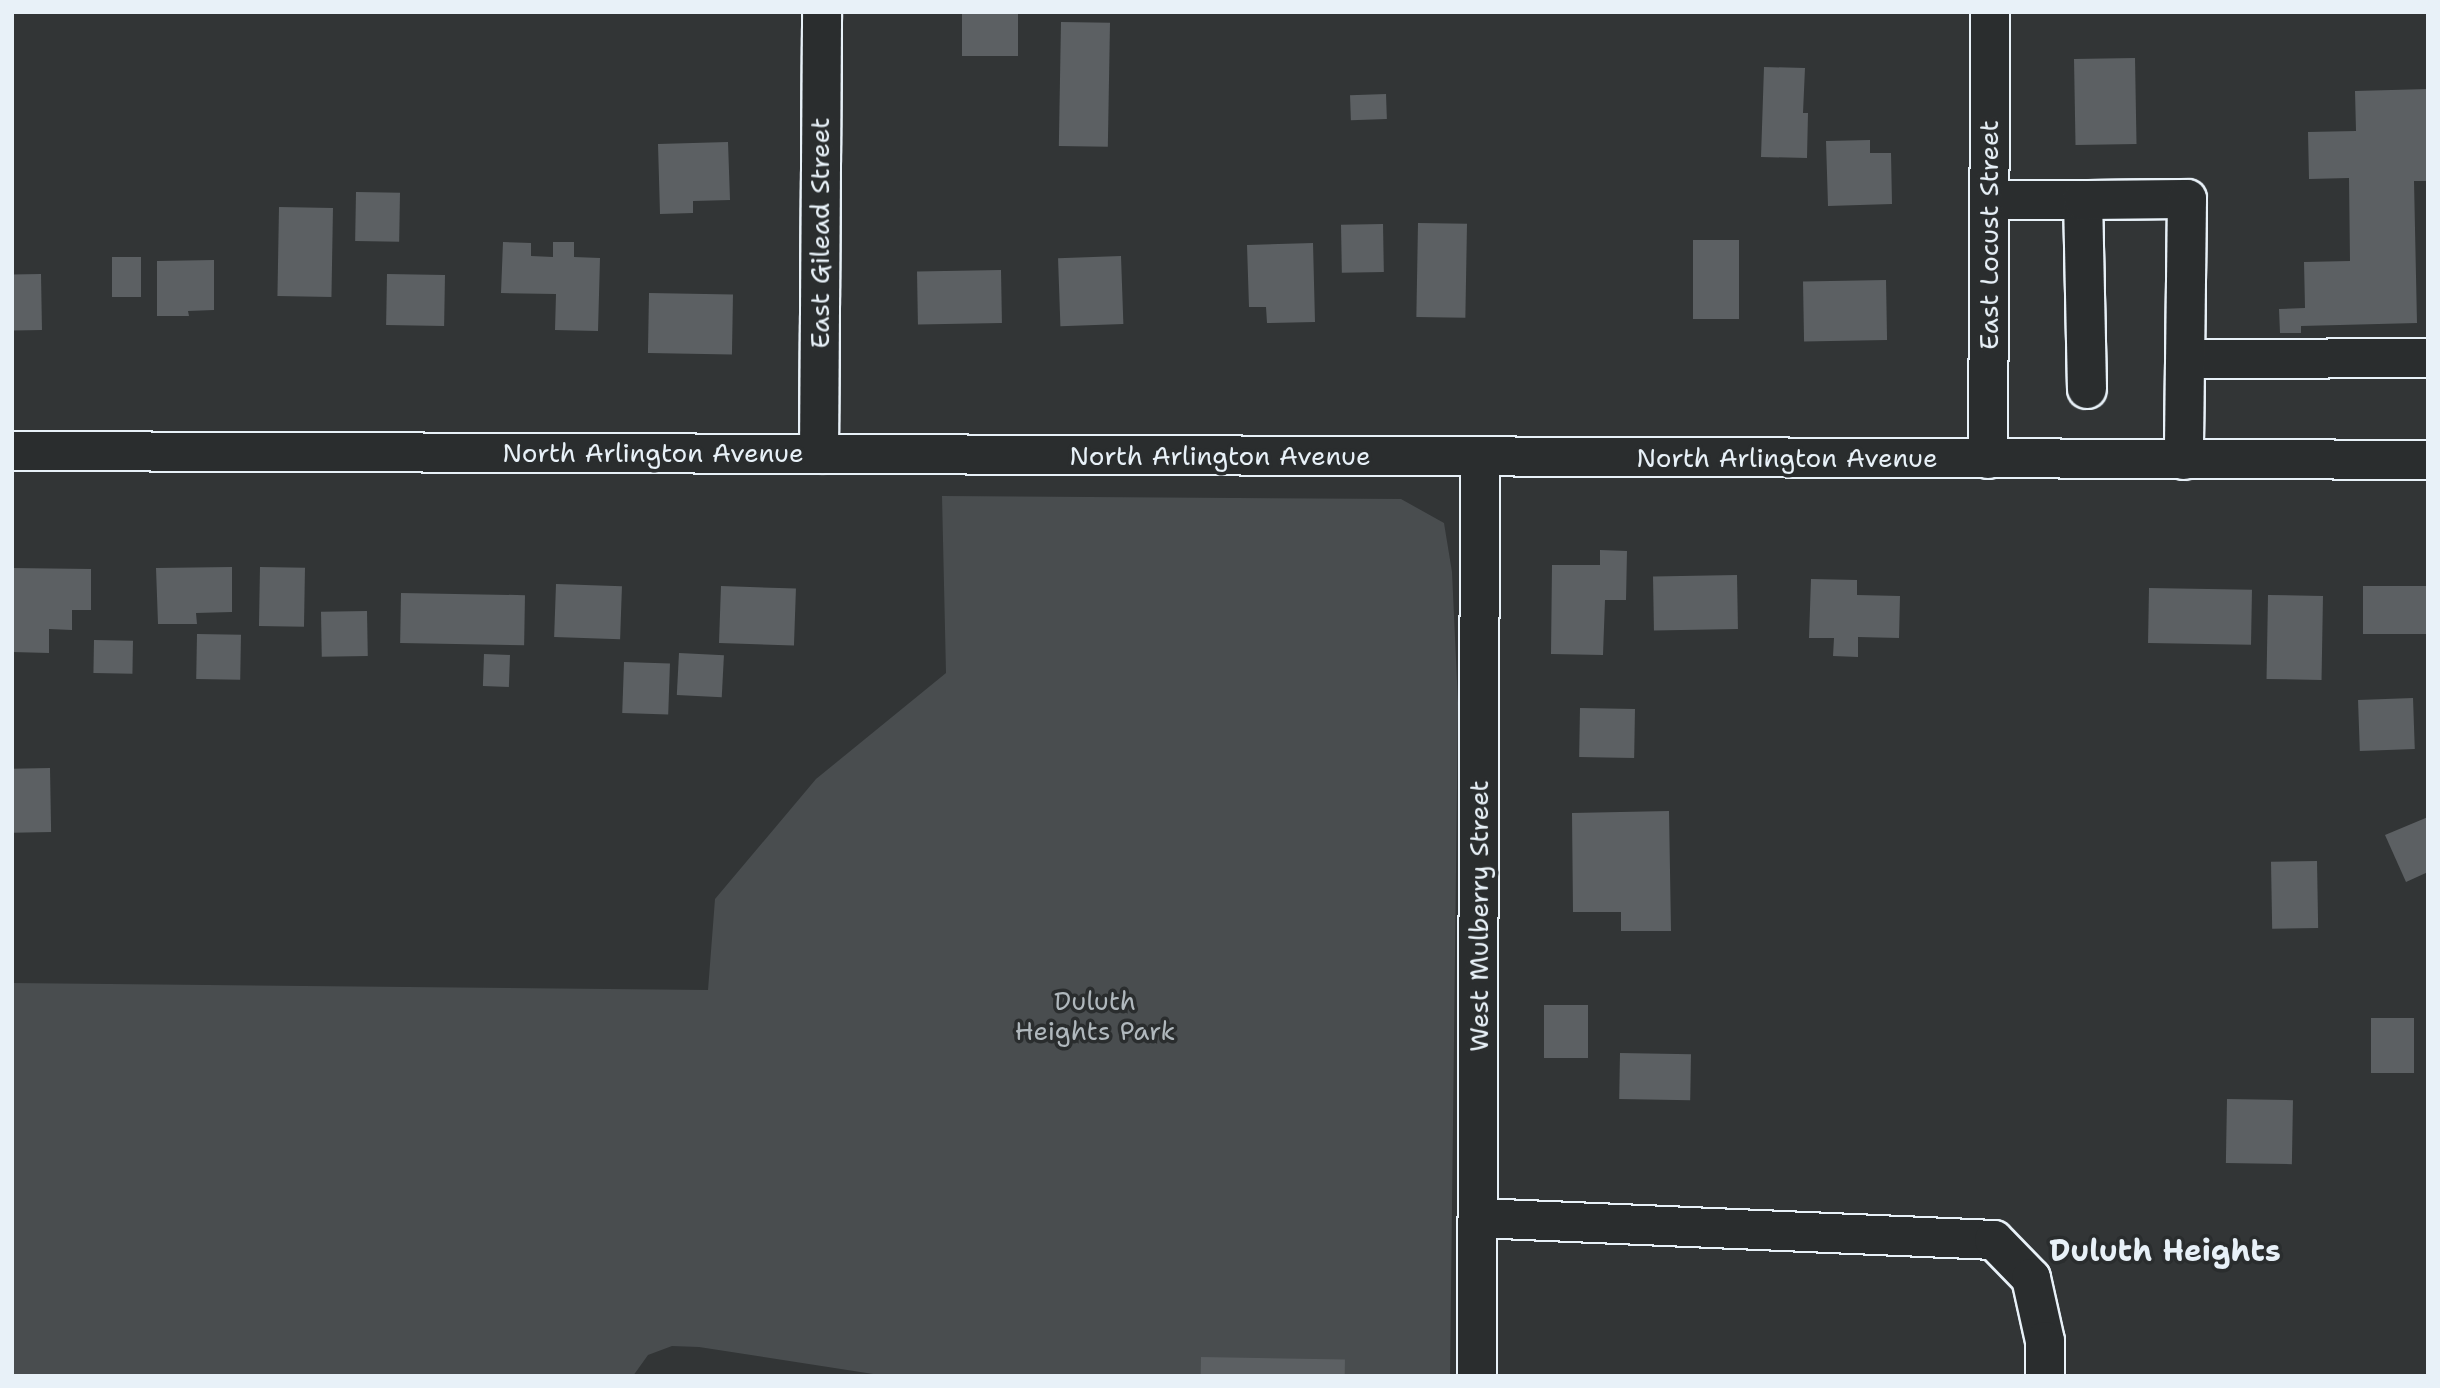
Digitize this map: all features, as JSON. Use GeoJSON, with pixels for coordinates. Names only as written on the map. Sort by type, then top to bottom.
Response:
{"type":"FeatureCollection","features":[{"type":"Feature","properties":{"kind":"street","name":"East Gilead Street"},"geometry":{"type":"LineString","coordinates":[[819,454],[822,12]]}},
{"type":"Feature","properties":{"kind":"street","name":"East Locust Street"},"geometry":{"type":"LineString","coordinates":[[1988,459],[1990,12]]}},
{"type":"Feature","properties":{"kind":"street"},"geometry":{"type":"LineString","coordinates":[[1989,200],[2187,199],[2184,460]]}},
{"type":"Feature","properties":{"kind":"street"},"geometry":{"type":"LineString","coordinates":[[2083,200],[2087,389]]}},
{"type":"Feature","properties":{"kind":"street"},"geometry":{"type":"LineString","coordinates":[[2186,359],[2428,358]]}},
{"type":"Feature","properties":{"kind":"street","name":"North Arlington Avenue"},"geometry":{"type":"LineString","coordinates":[[12,451],[2428,460]]}},
{"type":"Feature","properties":{"kind":"street","name":"West Mulberry Street"},"geometry":{"type":"LineString","coordinates":[[1478,1376],[1480,457]]}},
{"type":"Feature","properties":{"kind":"street"},"geometry":{"type":"LineString","coordinates":[[1478,1218],[1994,1240],[2031,1278],[2045,1341],[2045,1376]]}},
{"type":"Feature","properties":{"kind":"green space","name":"Duluth Heights Park"},"geometry":{"type":"Polygon","coordinates":[[[942,496],[1401,499],[1444,523],[1452,572],[1458,703],[1450,1376],[886,1376],[699,1347],[672,1346],[648,1355],[633,1376],[12,1376],[12,983],[708,990],[715,899],[816,779],[946,673],[942,496]]]}},
{"type":"Feature","properties":{"kind":"building"},"geometry":{"type":"Polygon","coordinates":[[[962,12],[1018,12],[1018,56],[962,56],[962,12]]]}},
{"type":"Feature","properties":{"kind":"building"},"geometry":{"type":"Polygon","coordinates":[[[1061,22],[1110,23],[1108,147],[1059,146],[1061,22]]]}},
{"type":"Feature","properties":{"kind":"building"},"geometry":{"type":"Polygon","coordinates":[[[2135,58],[2137,144],[2076,145],[2074,59],[2135,58]]]}},
{"type":"Feature","properties":{"kind":"building"},"geometry":{"type":"Polygon","coordinates":[[[1764,67],[1805,68],[1803,113],[1808,113],[1807,158],[1761,157],[1764,67]]]}},
{"type":"Feature","properties":{"kind":"building"},"geometry":{"type":"Polygon","coordinates":[[[2428,89],[2428,181],[2414,181],[2417,323],[2301,326],[2301,333],[2280,333],[2279,309],[2305,308],[2304,262],[2350,261],[2349,178],[2309,179],[2308,132],[2356,131],[2355,91],[2428,89]]]}},
{"type":"Feature","properties":{"kind":"building"},"geometry":{"type":"Polygon","coordinates":[[[1386,94],[1387,119],[1351,120],[1350,95],[1386,94]]]}},
{"type":"Feature","properties":{"kind":"building"},"geometry":{"type":"Polygon","coordinates":[[[1870,140],[1870,153],[1891,153],[1892,204],[1828,206],[1826,141],[1870,140]]]}},
{"type":"Feature","properties":{"kind":"building"},"geometry":{"type":"Polygon","coordinates":[[[728,142],[730,200],[693,201],[693,213],[660,214],[658,144],[728,142]]]}},
{"type":"Feature","properties":{"kind":"building"},"geometry":{"type":"Polygon","coordinates":[[[356,192],[400,193],[399,242],[355,241],[356,192]]]}},
{"type":"Feature","properties":{"kind":"building"},"geometry":{"type":"Polygon","coordinates":[[[279,207],[333,208],[331,297],[277,296],[279,207]]]}},
{"type":"Feature","properties":{"kind":"building"},"geometry":{"type":"Polygon","coordinates":[[[1418,223],[1467,224],[1465,318],[1416,317],[1418,223]]]}},
{"type":"Feature","properties":{"kind":"building"},"geometry":{"type":"Polygon","coordinates":[[[1383,224],[1384,272],[1342,273],[1341,225],[1383,224]]]}},
{"type":"Feature","properties":{"kind":"building"},"geometry":{"type":"Polygon","coordinates":[[[1693,240],[1739,240],[1739,319],[1693,319],[1693,240]]]}},
{"type":"Feature","properties":{"kind":"building"},"geometry":{"type":"Polygon","coordinates":[[[503,242],[531,243],[531,256],[553,257],[553,242],[574,242],[574,257],[600,258],[598,331],[555,330],[556,294],[501,293],[503,242]]]}},
{"type":"Feature","properties":{"kind":"building"},"geometry":{"type":"Polygon","coordinates":[[[1313,243],[1315,322],[1267,323],[1266,307],[1249,307],[1247,245],[1313,243]]]}},
{"type":"Feature","properties":{"kind":"building"},"geometry":{"type":"Polygon","coordinates":[[[1121,256],[1123,324],[1060,326],[1058,258],[1121,256]]]}},
{"type":"Feature","properties":{"kind":"building"},"geometry":{"type":"Polygon","coordinates":[[[112,257],[141,257],[141,297],[112,297],[112,257]]]}},
{"type":"Feature","properties":{"kind":"building"},"geometry":{"type":"Polygon","coordinates":[[[214,260],[214,310],[188,311],[189,316],[157,316],[157,261],[214,260]]]}},
{"type":"Feature","properties":{"kind":"building"},"geometry":{"type":"Polygon","coordinates":[[[1001,270],[1002,323],[918,324],[917,271],[1001,270]]]}},
{"type":"Feature","properties":{"kind":"building"},"geometry":{"type":"Polygon","coordinates":[[[41,274],[42,330],[13,330],[12,275],[41,274]]]}},
{"type":"Feature","properties":{"kind":"building"},"geometry":{"type":"Polygon","coordinates":[[[387,274],[445,275],[444,326],[386,325],[387,274]]]}},
{"type":"Feature","properties":{"kind":"building"},"geometry":{"type":"Polygon","coordinates":[[[1886,280],[1887,340],[1804,341],[1803,281],[1886,280]]]}},
{"type":"Feature","properties":{"kind":"building"},"geometry":{"type":"Polygon","coordinates":[[[649,293],[733,294],[732,354],[648,353],[649,293]]]}},
{"type":"Feature","properties":{"kind":"building"},"geometry":{"type":"Polygon","coordinates":[[[1600,550],[1627,551],[1626,600],[1605,600],[1603,655],[1551,654],[1552,565],[1600,565],[1600,550]]]}},
{"type":"Feature","properties":{"kind":"building"},"geometry":{"type":"Polygon","coordinates":[[[232,567],[232,612],[196,613],[197,624],[158,624],[156,568],[232,567]]]}},
{"type":"Feature","properties":{"kind":"building"},"geometry":{"type":"Polygon","coordinates":[[[260,567],[305,568],[304,627],[259,626],[260,567]]]}},
{"type":"Feature","properties":{"kind":"building"},"geometry":{"type":"Polygon","coordinates":[[[12,568],[91,569],[91,610],[72,610],[72,630],[49,629],[49,653],[12,652],[12,568]]]}},
{"type":"Feature","properties":{"kind":"building"},"geometry":{"type":"Polygon","coordinates":[[[1737,575],[1738,629],[1654,630],[1653,576],[1737,575]]]}},
{"type":"Feature","properties":{"kind":"building"},"geometry":{"type":"Polygon","coordinates":[[[1811,579],[1857,580],[1857,595],[1900,596],[1899,638],[1858,637],[1858,657],[1833,656],[1834,638],[1809,638],[1811,579]]]}},
{"type":"Feature","properties":{"kind":"building"},"geometry":{"type":"Polygon","coordinates":[[[556,584],[622,586],[620,639],[554,637],[556,584]]]}},
{"type":"Feature","properties":{"kind":"building"},"geometry":{"type":"Polygon","coordinates":[[[721,586],[796,589],[794,646],[719,643],[721,586]]]}},
{"type":"Feature","properties":{"kind":"building"},"geometry":{"type":"Polygon","coordinates":[[[2363,586],[2428,586],[2428,634],[2363,634],[2363,586]]]}},
{"type":"Feature","properties":{"kind":"building"},"geometry":{"type":"Polygon","coordinates":[[[2149,588],[2252,590],[2251,645],[2148,643],[2149,588]]]}},
{"type":"Feature","properties":{"kind":"building"},"geometry":{"type":"Polygon","coordinates":[[[401,593],[525,595],[524,645],[400,643],[401,593]]]}},
{"type":"Feature","properties":{"kind":"building"},"geometry":{"type":"Polygon","coordinates":[[[2268,595],[2323,596],[2322,680],[2267,679],[2268,595]]]}},
{"type":"Feature","properties":{"kind":"building"},"geometry":{"type":"Polygon","coordinates":[[[367,611],[368,656],[322,657],[321,612],[367,611]]]}},
{"type":"Feature","properties":{"kind":"building"},"geometry":{"type":"Polygon","coordinates":[[[197,634],[241,635],[240,680],[196,679],[197,634]]]}},
{"type":"Feature","properties":{"kind":"building"},"geometry":{"type":"Polygon","coordinates":[[[94,640],[133,641],[132,674],[93,673],[94,640]]]}},
{"type":"Feature","properties":{"kind":"building"},"geometry":{"type":"Polygon","coordinates":[[[679,653],[724,655],[722,697],[677,695],[679,653]]]}},
{"type":"Feature","properties":{"kind":"building"},"geometry":{"type":"Polygon","coordinates":[[[484,654],[510,655],[509,687],[483,686],[484,654]]]}},
{"type":"Feature","properties":{"kind":"building"},"geometry":{"type":"Polygon","coordinates":[[[624,662],[670,664],[668,715],[622,713],[624,662]]]}},
{"type":"Feature","properties":{"kind":"building"},"geometry":{"type":"Polygon","coordinates":[[[2413,698],[2415,749],[2360,751],[2358,700],[2413,698]]]}},
{"type":"Feature","properties":{"kind":"building"},"geometry":{"type":"Polygon","coordinates":[[[1580,708],[1635,709],[1634,758],[1579,757],[1580,708]]]}},
{"type":"Feature","properties":{"kind":"building"},"geometry":{"type":"Polygon","coordinates":[[[50,768],[51,832],[13,833],[12,769],[50,768]]]}},
{"type":"Feature","properties":{"kind":"building"},"geometry":{"type":"Polygon","coordinates":[[[1669,811],[1671,931],[1621,931],[1621,912],[1573,912],[1572,813],[1669,811]]]}},
{"type":"Feature","properties":{"kind":"building"},"geometry":{"type":"Polygon","coordinates":[[[2428,817],[2428,872],[2406,882],[2385,835],[2428,817]]]}},
{"type":"Feature","properties":{"kind":"building"},"geometry":{"type":"Polygon","coordinates":[[[2317,861],[2318,928],[2272,929],[2271,862],[2317,861]]]}},
{"type":"Feature","properties":{"kind":"building"},"geometry":{"type":"Polygon","coordinates":[[[1544,1005],[1588,1005],[1588,1058],[1544,1058],[1544,1005]]]}},
{"type":"Feature","properties":{"kind":"building"},"geometry":{"type":"Polygon","coordinates":[[[2371,1018],[2414,1018],[2414,1073],[2371,1073],[2371,1018]]]}},
{"type":"Feature","properties":{"kind":"building"},"geometry":{"type":"Polygon","coordinates":[[[1620,1053],[1691,1054],[1690,1100],[1619,1099],[1620,1053]]]}},
{"type":"Feature","properties":{"kind":"building"},"geometry":{"type":"Polygon","coordinates":[[[2227,1099],[2293,1100],[2292,1164],[2226,1163],[2227,1099]]]}},
{"type":"Feature","properties":{"kind":"building"},"geometry":{"type":"Polygon","coordinates":[[[1201,1357],[1345,1360],[1345,1376],[1201,1376],[1201,1357]]]}},
{"type":"Feature","properties":{"kind":"district","name":"Duluth Heights"},"geometry":{"type":"Point","coordinates":[2165,1251]}}]}
